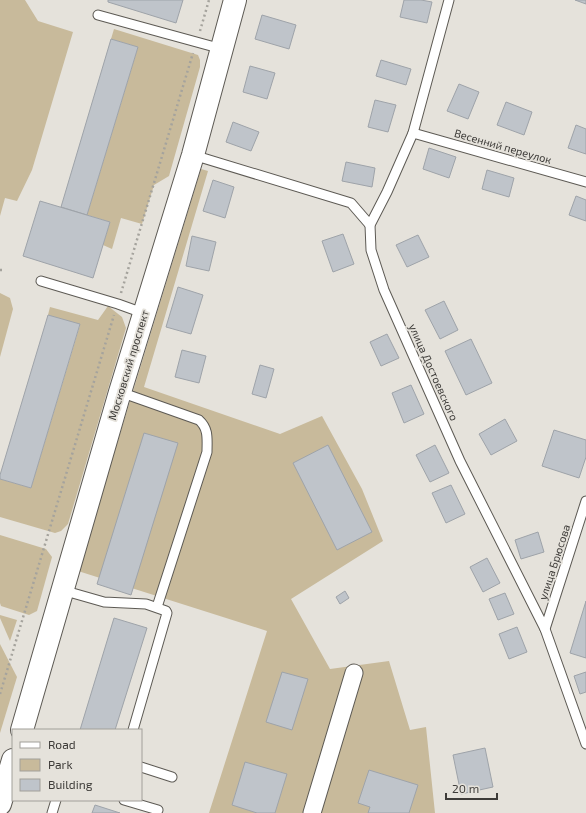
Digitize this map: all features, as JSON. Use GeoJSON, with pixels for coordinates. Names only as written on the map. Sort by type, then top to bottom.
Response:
{"type":"FeatureCollection","features":[{"type":"Feature","properties":{"kind":"street","name":"Московский проспект"},"geometry":{"type":"LineString","coordinates":[[22,729],[143,313],[193,155],[235,0]]}},
{"type":"Feature","properties":{"kind":"street"},"geometry":{"type":"LineString","coordinates":[[312,813],[354,673]]}},
{"type":"Feature","properties":{"kind":"street"},"geometry":{"type":"LineString","coordinates":[[0,804],[12,763]]}},
{"type":"Feature","properties":{"kind":"lane"},"geometry":{"type":"LineString","coordinates":[[193,155],[351,203],[370,225],[387,192],[413,133],[449,0]]}},
{"type":"Feature","properties":{"kind":"lane"},"geometry":{"type":"LineString","coordinates":[[98,15],[222,49]]}},
{"type":"Feature","properties":{"kind":"lane","name":"Весенний переулок"},"geometry":{"type":"LineString","coordinates":[[413,133],[586,182]]}},
{"type":"Feature","properties":{"kind":"lane","name":"улица Достоевского"},"geometry":{"type":"LineString","coordinates":[[370,225],[372,250],[384,290],[460,461],[545,629],[586,744]]}},
{"type":"Feature","properties":{"kind":"lane"},"geometry":{"type":"LineString","coordinates":[[41,281],[143,313]]}},
{"type":"Feature","properties":{"kind":"lane"},"geometry":{"type":"LineString","coordinates":[[120,392],[199,420],[204,425],[207,438],[207,452],[156,608]]}},
{"type":"Feature","properties":{"kind":"lane","name":"улица Брюсова"},"geometry":{"type":"LineString","coordinates":[[545,629],[586,501]]}},
{"type":"Feature","properties":{"kind":"lane"},"geometry":{"type":"LineString","coordinates":[[62,590],[104,602],[146,604],[166,610],[167,615],[133,729]]}},
{"type":"Feature","properties":{"kind":"lane"},"geometry":{"type":"LineString","coordinates":[[142,767],[172,777]]}},
{"type":"Feature","properties":{"kind":"lane"},"geometry":{"type":"LineString","coordinates":[[52,813],[56,801]]}},
{"type":"Feature","properties":{"kind":"lane"},"geometry":{"type":"LineString","coordinates":[[127,801],[158,810]]}},
{"type":"Feature","properties":{"kind":"path"},"geometry":{"type":"LineString","coordinates":[[0,694],[209,0]]}},
{"type":"Feature","properties":{"kind":"green space"},"geometry":{"type":"Polygon","coordinates":[[[0,0],[25,0],[38,21],[73,32],[32,170],[17,201],[5,198],[0,216],[0,0]]]}},
{"type":"Feature","properties":{"kind":"green space"},"geometry":{"type":"Polygon","coordinates":[[[114,29],[198,55],[200,67],[169,176],[154,185],[142,224],[121,218],[112,249],[103,245],[110,222],[87,215],[138,47],[111,39],[114,29]]]}},
{"type":"Feature","properties":{"kind":"green space"},"geometry":{"type":"Polygon","coordinates":[[[201,169],[208,171],[144,387],[280,434],[322,416],[362,489],[383,541],[291,599],[330,669],[389,661],[410,730],[426,727],[435,813],[209,813],[267,631],[78,571],[201,169]]]}},
{"type":"Feature","properties":{"kind":"green space"},"geometry":{"type":"Polygon","coordinates":[[[0,293],[10,298],[13,309],[0,357],[0,293]]]}},
{"type":"Feature","properties":{"kind":"green space"},"geometry":{"type":"Polygon","coordinates":[[[108,306],[122,317],[126,328],[68,524],[61,531],[55,533],[0,517],[0,479],[31,488],[80,325],[48,315],[50,307],[98,320],[108,306]]]}},
{"type":"Feature","properties":{"kind":"green space"},"geometry":{"type":"Polygon","coordinates":[[[0,535],[46,549],[52,557],[37,611],[29,615],[1,606],[0,535]]]}},
{"type":"Feature","properties":{"kind":"green space"},"geometry":{"type":"Polygon","coordinates":[[[0,615],[17,620],[10,641],[0,618],[0,615]]]}},
{"type":"Feature","properties":{"kind":"green space"},"geometry":{"type":"Polygon","coordinates":[[[0,644],[17,677],[0,733],[0,644]]]}},
{"type":"Feature","properties":{"kind":"building"},"geometry":{"type":"Polygon","coordinates":[[[108,0],[183,0],[176,23],[108,2],[108,0]]]}},
{"type":"Feature","properties":{"kind":"building"},"geometry":{"type":"Polygon","coordinates":[[[404,0],[421,0],[432,2],[427,23],[400,17],[404,0]]]}},
{"type":"Feature","properties":{"kind":"building"},"geometry":{"type":"Polygon","coordinates":[[[575,0],[586,0],[586,4],[575,0]]]}},
{"type":"Feature","properties":{"kind":"building"},"geometry":{"type":"Polygon","coordinates":[[[262,15],[296,25],[289,49],[255,39],[262,15]]]}},
{"type":"Feature","properties":{"kind":"building"},"geometry":{"type":"Polygon","coordinates":[[[111,39],[138,47],[87,215],[61,207],[111,39]]]}},
{"type":"Feature","properties":{"kind":"building"},"geometry":{"type":"Polygon","coordinates":[[[381,60],[411,69],[406,85],[376,76],[381,60]]]}},
{"type":"Feature","properties":{"kind":"building"},"geometry":{"type":"Polygon","coordinates":[[[250,66],[275,73],[267,99],[243,92],[250,66]]]}},
{"type":"Feature","properties":{"kind":"building"},"geometry":{"type":"Polygon","coordinates":[[[459,84],[479,92],[468,119],[447,111],[459,84]]]}},
{"type":"Feature","properties":{"kind":"building"},"geometry":{"type":"Polygon","coordinates":[[[375,100],[396,105],[388,132],[368,127],[375,100]]]}},
{"type":"Feature","properties":{"kind":"building"},"geometry":{"type":"Polygon","coordinates":[[[506,102],[532,112],[524,135],[497,125],[506,102]]]}},
{"type":"Feature","properties":{"kind":"building"},"geometry":{"type":"Polygon","coordinates":[[[233,122],[259,132],[251,151],[226,142],[233,122]]]}},
{"type":"Feature","properties":{"kind":"building"},"geometry":{"type":"Polygon","coordinates":[[[576,125],[586,129],[586,154],[568,148],[576,125]]]}},
{"type":"Feature","properties":{"kind":"building"},"geometry":{"type":"Polygon","coordinates":[[[429,148],[456,157],[449,178],[423,169],[429,148]]]}},
{"type":"Feature","properties":{"kind":"building"},"geometry":{"type":"Polygon","coordinates":[[[346,162],[375,168],[372,187],[342,181],[346,162]]]}},
{"type":"Feature","properties":{"kind":"building"},"geometry":{"type":"Polygon","coordinates":[[[487,170],[514,178],[509,197],[482,189],[487,170]]]}},
{"type":"Feature","properties":{"kind":"building"},"geometry":{"type":"Polygon","coordinates":[[[213,180],[234,187],[225,218],[203,211],[213,180]]]}},
{"type":"Feature","properties":{"kind":"building"},"geometry":{"type":"Polygon","coordinates":[[[576,196],[586,200],[586,221],[569,215],[576,196]]]}},
{"type":"Feature","properties":{"kind":"building"},"geometry":{"type":"Polygon","coordinates":[[[40,201],[110,222],[93,278],[23,256],[40,201]]]}},
{"type":"Feature","properties":{"kind":"building"},"geometry":{"type":"Polygon","coordinates":[[[343,234],[354,264],[333,272],[322,241],[343,234]]]}},
{"type":"Feature","properties":{"kind":"building"},"geometry":{"type":"Polygon","coordinates":[[[418,235],[429,257],[407,267],[396,245],[418,235]]]}},
{"type":"Feature","properties":{"kind":"building"},"geometry":{"type":"Polygon","coordinates":[[[192,236],[216,242],[209,271],[186,266],[192,236]]]}},
{"type":"Feature","properties":{"kind":"building"},"geometry":{"type":"Polygon","coordinates":[[[178,287],[203,295],[191,334],[166,327],[178,287]]]}},
{"type":"Feature","properties":{"kind":"building"},"geometry":{"type":"Polygon","coordinates":[[[444,301],[458,330],[440,339],[425,310],[444,301]]]}},
{"type":"Feature","properties":{"kind":"building"},"geometry":{"type":"Polygon","coordinates":[[[48,315],[80,324],[31,488],[0,479],[0,475],[48,315]]]}},
{"type":"Feature","properties":{"kind":"building"},"geometry":{"type":"Polygon","coordinates":[[[387,334],[399,358],[381,366],[370,342],[387,334]]]}},
{"type":"Feature","properties":{"kind":"building"},"geometry":{"type":"Polygon","coordinates":[[[471,339],[492,383],[466,395],[445,351],[471,339]]]}},
{"type":"Feature","properties":{"kind":"building"},"geometry":{"type":"Polygon","coordinates":[[[182,350],[206,356],[199,383],[175,377],[182,350]]]}},
{"type":"Feature","properties":{"kind":"building"},"geometry":{"type":"Polygon","coordinates":[[[260,365],[274,369],[266,398],[252,394],[260,365]]]}},
{"type":"Feature","properties":{"kind":"building"},"geometry":{"type":"Polygon","coordinates":[[[411,385],[424,414],[404,423],[392,393],[411,385]]]}},
{"type":"Feature","properties":{"kind":"building"},"geometry":{"type":"Polygon","coordinates":[[[505,419],[517,441],[491,455],[479,434],[505,419]]]}},
{"type":"Feature","properties":{"kind":"building"},"geometry":{"type":"Polygon","coordinates":[[[554,430],[586,440],[586,457],[579,478],[542,466],[554,430]]]}},
{"type":"Feature","properties":{"kind":"building"},"geometry":{"type":"Polygon","coordinates":[[[144,433],[178,443],[131,595],[97,584],[144,433]]]}},
{"type":"Feature","properties":{"kind":"building"},"geometry":{"type":"Polygon","coordinates":[[[328,445],[372,532],[337,550],[293,463],[328,445]]]}},
{"type":"Feature","properties":{"kind":"building"},"geometry":{"type":"Polygon","coordinates":[[[435,445],[449,473],[430,482],[416,455],[435,445]]]}},
{"type":"Feature","properties":{"kind":"building"},"geometry":{"type":"Polygon","coordinates":[[[451,485],[465,514],[446,523],[432,493],[451,485]]]}},
{"type":"Feature","properties":{"kind":"building"},"geometry":{"type":"Polygon","coordinates":[[[538,532],[544,552],[521,559],[515,540],[538,532]]]}},
{"type":"Feature","properties":{"kind":"building"},"geometry":{"type":"Polygon","coordinates":[[[487,558],[500,583],[483,592],[470,567],[487,558]]]}},
{"type":"Feature","properties":{"kind":"building"},"geometry":{"type":"Polygon","coordinates":[[[345,591],[349,598],[340,604],[336,597],[345,591]]]}},
{"type":"Feature","properties":{"kind":"building"},"geometry":{"type":"Polygon","coordinates":[[[505,593],[514,614],[498,620],[489,599],[505,593]]]}},
{"type":"Feature","properties":{"kind":"building"},"geometry":{"type":"Polygon","coordinates":[[[586,601],[586,658],[570,653],[586,601]]]}},
{"type":"Feature","properties":{"kind":"building"},"geometry":{"type":"Polygon","coordinates":[[[114,618],[147,628],[115,729],[80,729],[114,618]]]}},
{"type":"Feature","properties":{"kind":"building"},"geometry":{"type":"Polygon","coordinates":[[[517,627],[527,652],[509,659],[499,634],[517,627]]]}},
{"type":"Feature","properties":{"kind":"building"},"geometry":{"type":"Polygon","coordinates":[[[282,672],[308,679],[292,730],[266,722],[282,672]]]}},
{"type":"Feature","properties":{"kind":"building"},"geometry":{"type":"Polygon","coordinates":[[[586,672],[586,692],[580,694],[574,676],[586,672]]]}},
{"type":"Feature","properties":{"kind":"building"},"geometry":{"type":"Polygon","coordinates":[[[485,748],[493,787],[461,794],[453,755],[485,748]]]}},
{"type":"Feature","properties":{"kind":"building"},"geometry":{"type":"Polygon","coordinates":[[[245,762],[287,774],[275,813],[257,813],[232,805],[245,762]]]}},
{"type":"Feature","properties":{"kind":"building"},"geometry":{"type":"Polygon","coordinates":[[[369,770],[418,785],[409,813],[368,813],[370,807],[358,803],[369,770]]]}},
{"type":"Feature","properties":{"kind":"building"},"geometry":{"type":"Polygon","coordinates":[[[95,805],[120,813],[92,813],[95,805]]]}}]}
